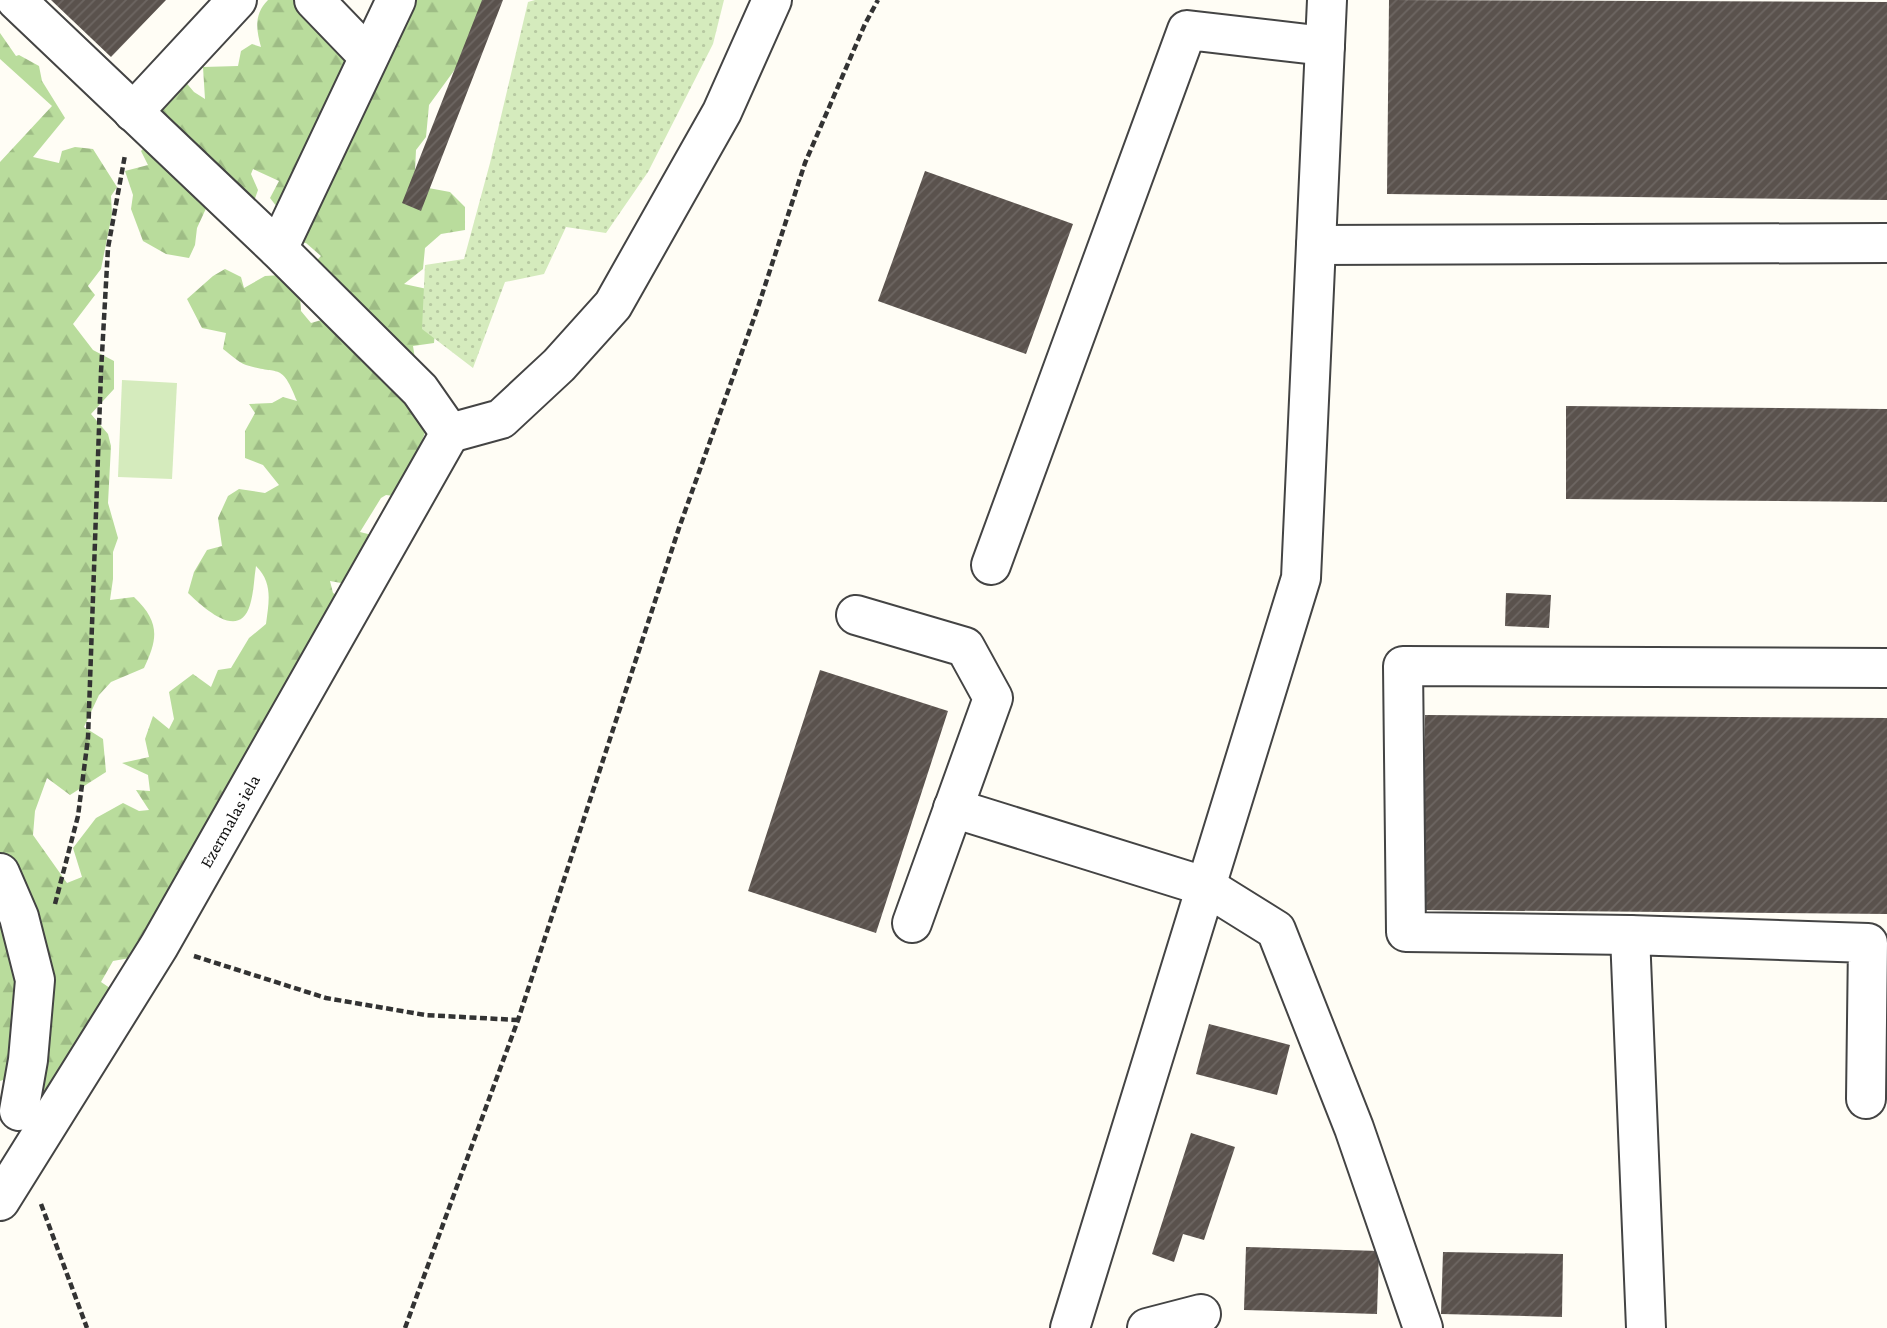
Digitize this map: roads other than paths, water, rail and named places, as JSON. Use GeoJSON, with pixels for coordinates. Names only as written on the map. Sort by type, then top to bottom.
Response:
{"type":"FeatureCollection","features":[{"type":"Feature","properties":{"kind":"street"},"geometry":{"type":"LineString","coordinates":[[16,0],[278,249],[419,390],[450,433],[501,419],[559,365],[613,305],[722,112],[772,0]]}},
{"type":"Feature","properties":{"kind":"street"},"geometry":{"type":"LineString","coordinates":[[132,112],[237,0]]}},
{"type":"Feature","properties":{"kind":"street"},"geometry":{"type":"LineString","coordinates":[[314,0],[368,56]]}},
{"type":"Feature","properties":{"kind":"street"},"geometry":{"type":"LineString","coordinates":[[278,249],[396,0]]}},
{"type":"Feature","properties":{"kind":"street"},"geometry":{"type":"LineString","coordinates":[[1070,1328],[1301,578],[1327,0]]}},
{"type":"Feature","properties":{"kind":"street"},"geometry":{"type":"LineString","coordinates":[[991,565],[1187,30],[1325,46]]}},
{"type":"Feature","properties":{"kind":"street"},"geometry":{"type":"LineString","coordinates":[[1316,245],[1887,243]]}},
{"type":"Feature","properties":{"kind":"street","name":"Ezermalas iela"},"geometry":{"type":"LineString","coordinates":[[0,1201],[21,1113],[159,946],[450,433]]}},
{"type":"Feature","properties":{"kind":"street"},"geometry":{"type":"LineString","coordinates":[[856,615],[965,647],[993,698],[912,923]]}},
{"type":"Feature","properties":{"kind":"street"},"geometry":{"type":"LineString","coordinates":[[1866,1099],[1868,943],[1406,932],[1403,666],[1887,668]]}},
{"type":"Feature","properties":{"kind":"street"},"geometry":{"type":"LineString","coordinates":[[953,808],[1208,887],[1276,930],[1354,1128],[1423,1328]]}},
{"type":"Feature","properties":{"kind":"street"},"geometry":{"type":"LineString","coordinates":[[0,873],[19,916],[35,979],[21,1113]]}},
{"type":"Feature","properties":{"kind":"street"},"geometry":{"type":"LineString","coordinates":[[1630,936],[1646,1328]]}},
{"type":"Feature","properties":{"kind":"street"},"geometry":{"type":"LineString","coordinates":[[1147,1328],[1201,1314]]}}]}
